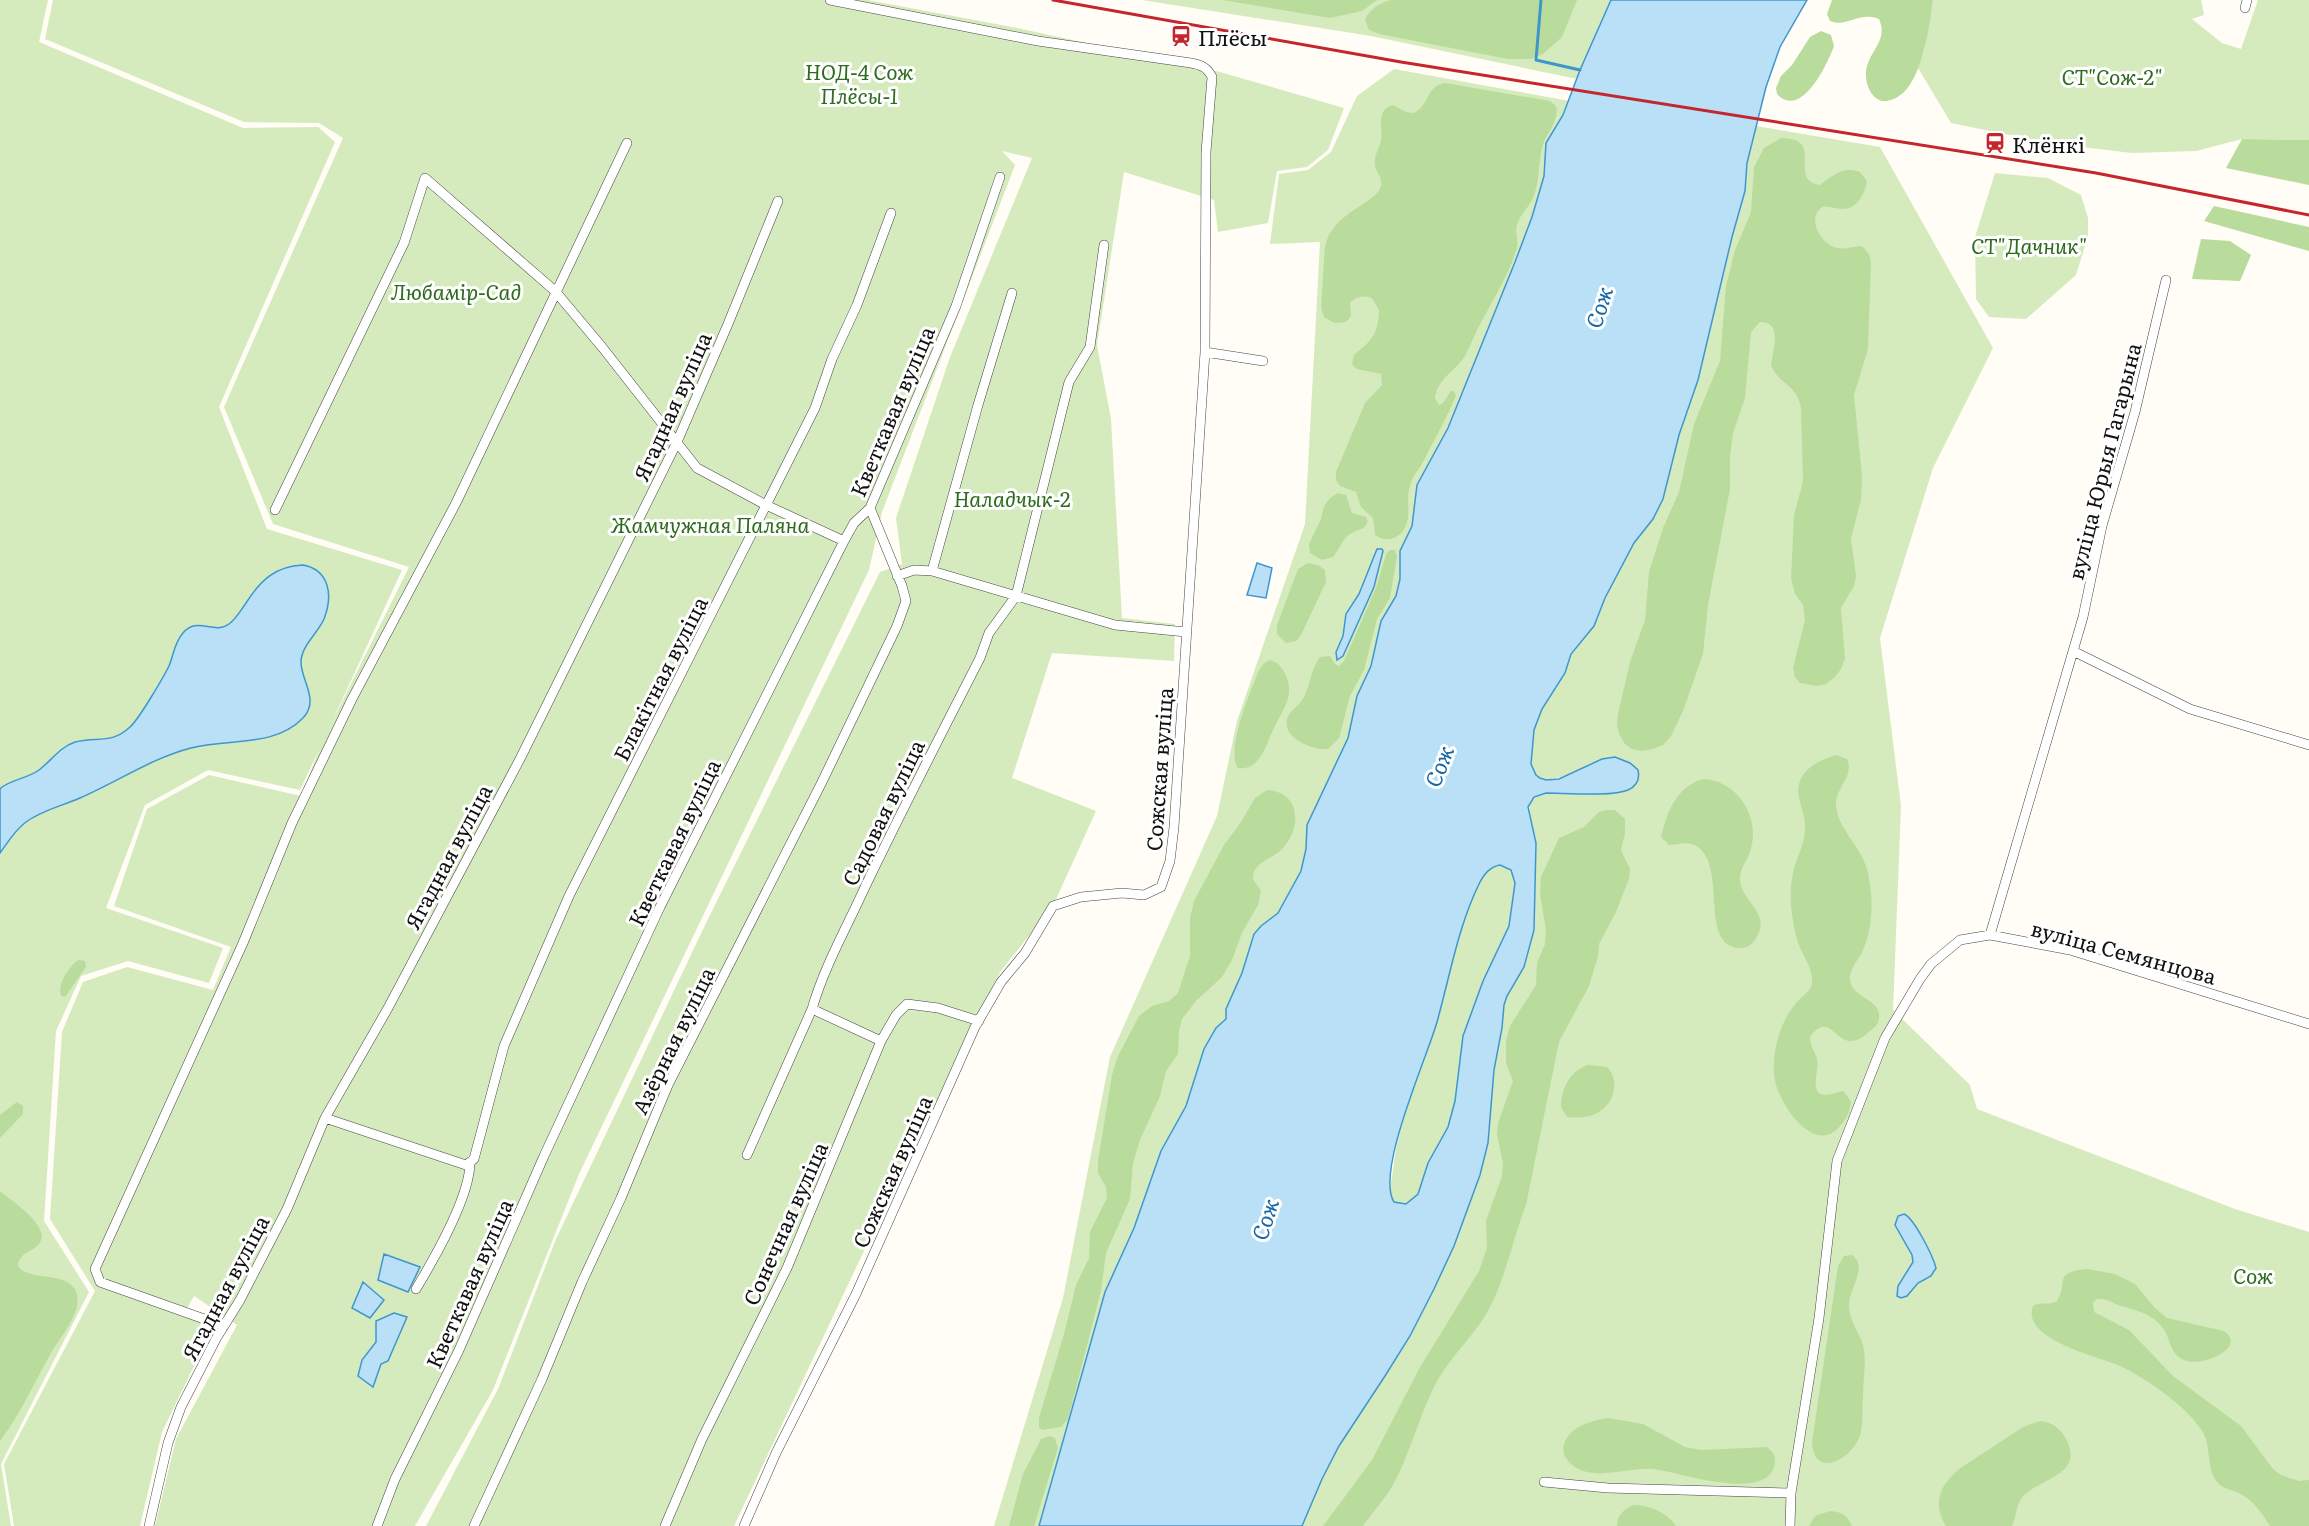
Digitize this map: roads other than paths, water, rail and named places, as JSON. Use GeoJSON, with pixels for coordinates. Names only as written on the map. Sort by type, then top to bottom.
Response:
{"type":"FeatureCollection","features":[{"type":"Feature","properties":{"kind":"street","name":"Сожская вуліца"},"geometry":{"type":"LineString","coordinates":[[744,1526],[776,1454],[856,1294],[979,1021],[1001,982],[1030,945],[1053,906],[1080,897],[1122,892],[1144,895],[1161,887],[1170,861],[1174,827],[1205,352],[1206,152],[1212,77],[1209,70],[1203,66],[1038,41],[830,0]]}},
{"type":"Feature","properties":{"kind":"street"},"geometry":{"type":"LineString","coordinates":[[224,1326],[100,1282],[96,1269],[243,943],[292,823],[352,699],[456,503],[627,143]]}},
{"type":"Feature","properties":{"kind":"street"},"geometry":{"type":"LineString","coordinates":[[275,510],[404,243],[424,177],[555,291],[696,468],[766,505],[844,541]]}},
{"type":"Feature","properties":{"kind":"street","name":"Кветкавая вуліца"},"geometry":{"type":"LineString","coordinates":[[377,1526],[395,1479],[459,1350],[544,1155],[655,918],[844,541],[854,523],[870,508],[956,306],[1000,177]]}},
{"type":"Feature","properties":{"kind":"street","name":"Ягадная вуліца"},"geometry":{"type":"LineString","coordinates":[[149,1526],[168,1443],[181,1407],[287,1209],[325,1118],[388,1008],[521,757],[677,442],[778,201]]}},
{"type":"Feature","properties":{"kind":"street","name":"Блакітная вуліца"},"geometry":{"type":"LineString","coordinates":[[416,1289],[436,1254],[467,1182],[470,1164],[474,1159],[483,1129],[504,1046],[527,989],[570,896],[815,408],[832,359],[857,305],[891,213]]}},
{"type":"Feature","properties":{"kind":"street"},"geometry":{"type":"LineString","coordinates":[[1016,596],[1069,382],[1090,347],[1104,244]]}},
{"type":"Feature","properties":{"kind":"street","name":"вуліца Юрыя Гагарына"},"geometry":{"type":"LineString","coordinates":[[1990,935],[2083,617],[2102,526],[2134,412],[2166,280]]}},
{"type":"Feature","properties":{"kind":"street"},"geometry":{"type":"LineString","coordinates":[[932,571],[1012,293]]}},
{"type":"Feature","properties":{"kind":"street"},"geometry":{"type":"LineString","coordinates":[[1205,352],[1263,361]]}},
{"type":"Feature","properties":{"kind":"street","name":"Азёрная вуліца"},"geometry":{"type":"LineString","coordinates":[[474,1526],[542,1379],[668,1085],[822,782],[897,626],[906,601],[870,508]]}},
{"type":"Feature","properties":{"kind":"street"},"geometry":{"type":"LineString","coordinates":[[897,576],[914,570],[932,571],[1115,625],[1186,632]]}},
{"type":"Feature","properties":{"kind":"street","name":"Садовая вуліца"},"geometry":{"type":"LineString","coordinates":[[747,1155],[812,1009],[817,991],[907,800],[980,658],[989,633],[1016,596]]}},
{"type":"Feature","properties":{"kind":"street"},"geometry":{"type":"LineString","coordinates":[[2073,651],[2190,709],[2309,745]]}},
{"type":"Feature","properties":{"kind":"street","name":"вуліца Семянцова"},"geometry":{"type":"LineString","coordinates":[[1790,1526],[1791,1493],[1819,1318],[1837,1161],[1885,1038],[1931,964],[1960,940],[1990,935],[2070,950],[2309,1024]]}},
{"type":"Feature","properties":{"kind":"street","name":"Сонечная вуліца"},"geometry":{"type":"LineString","coordinates":[[666,1526],[702,1438],[787,1268],[881,1041],[896,1015],[907,1004],[938,1008],[979,1021]]}},
{"type":"Feature","properties":{"kind":"street"},"geometry":{"type":"LineString","coordinates":[[812,1009],[881,1041]]}},
{"type":"Feature","properties":{"kind":"street"},"geometry":{"type":"LineString","coordinates":[[325,1118],[466,1165],[470,1164]]}},
{"type":"Feature","properties":{"kind":"street"},"geometry":{"type":"LineString","coordinates":[[1544,1482],[1608,1488],[1791,1493]]}},
{"type":"Feature","properties":{"kind":"water","name":"Сож"},"geometry":{"type":"Polygon","coordinates":[[[1611,0],[1807,0],[1780,47],[1766,87],[1747,163],[1745,191],[1698,380],[1679,435],[1663,499],[1653,519],[1634,543],[1605,598],[1594,626],[1571,654],[1565,673],[1542,709],[1534,730],[1531,764],[1540,778],[1559,779],[1602,759],[1615,757],[1630,763],[1638,770],[1637,782],[1628,790],[1621,792],[1546,793],[1534,797],[1528,807],[1536,843],[1534,930],[1524,967],[1504,1005],[1494,1070],[1488,1143],[1480,1175],[1454,1246],[1434,1289],[1410,1336],[1339,1446],[1302,1526],[1039,1526],[1105,1292],[1134,1228],[1161,1151],[1186,1106],[1204,1049],[1216,1028],[1226,1019],[1226,1009],[1242,973],[1254,934],[1278,913],[1301,871],[1306,849],[1307,825],[1348,738],[1357,696],[1371,666],[1381,621],[1396,596],[1400,579],[1400,551],[1412,526],[1417,485],[1448,428],[1515,262],[1544,176],[1546,143],[1563,115],[1611,0]],[[1500,865],[1488,871],[1480,882],[1466,916],[1437,1022],[1397,1141],[1391,1166],[1390,1187],[1394,1202],[1406,1204],[1418,1194],[1428,1163],[1448,1127],[1455,1101],[1463,1036],[1483,981],[1509,926],[1515,883],[1511,870],[1500,865]]]}},
{"type":"Feature","properties":{"kind":"water"},"geometry":{"type":"Polygon","coordinates":[[[1377,549],[1383,551],[1374,587],[1343,656],[1337,660],[1336,652],[1343,636],[1346,614],[1359,594],[1377,549]]]}},
{"type":"Feature","properties":{"kind":"water"},"geometry":{"type":"Polygon","coordinates":[[[1257,563],[1272,568],[1266,598],[1247,595],[1257,563]]]}},
{"type":"Feature","properties":{"kind":"water"},"geometry":{"type":"Polygon","coordinates":[[[303,565],[319,572],[324,578],[327,585],[328,602],[324,619],[302,656],[302,669],[310,697],[308,711],[303,718],[278,734],[265,738],[205,745],[162,758],[94,792],[32,818],[18,829],[0,853],[0,789],[2,787],[35,773],[70,744],[83,740],[110,738],[123,733],[134,723],[145,707],[169,666],[180,637],[188,628],[200,626],[217,628],[229,624],[269,576],[284,568],[303,565]]]}},
{"type":"Feature","properties":{"kind":"water"},"geometry":{"type":"Polygon","coordinates":[[[1904,1214],[1918,1230],[1936,1268],[1931,1276],[1918,1283],[1907,1296],[1901,1298],[1897,1296],[1898,1286],[1913,1262],[1912,1255],[1895,1225],[1898,1216],[1904,1214]]]}},
{"type":"Feature","properties":{"kind":"water"},"geometry":{"type":"Polygon","coordinates":[[[384,1254],[420,1267],[408,1292],[378,1280],[384,1254]]]}},
{"type":"Feature","properties":{"kind":"water"},"geometry":{"type":"Polygon","coordinates":[[[363,1282],[384,1300],[370,1318],[352,1308],[363,1282]]]}},
{"type":"Feature","properties":{"kind":"water"},"geometry":{"type":"Polygon","coordinates":[[[394,1313],[407,1317],[388,1361],[381,1364],[373,1387],[358,1376],[362,1360],[376,1342],[376,1321],[394,1313]]]}},
{"type":"Feature","properties":{"kind":"waterway"},"geometry":{"type":"LineString","coordinates":[[1541,0],[1536,60],[1580,70]]}},
{"type":"Feature","properties":{"kind":"railway"},"geometry":{"type":"LineString","coordinates":[[1053,0],[1401,62],[2096,173],[2309,215]]}},
{"type":"Feature","properties":{"kind":"place","name":"Плёсы"},"geometry":{"type":"Point","coordinates":[1181,36]}},
{"type":"Feature","properties":{"kind":"place","name":"Клёнкі"},"geometry":{"type":"Point","coordinates":[1995,143]}},
{"type":"Feature","properties":{"kind":"park label","name":"СТ\"Сож-2\""},"geometry":{"type":"Point","coordinates":[2112,75]}},
{"type":"Feature","properties":{"kind":"park label","name":"НОД-4 Сож Плёсы-1"},"geometry":{"type":"Point","coordinates":[859,82]}},
{"type":"Feature","properties":{"kind":"park label","name":"СТ\"Дачник\""},"geometry":{"type":"Point","coordinates":[2029,244]}},
{"type":"Feature","properties":{"kind":"park label","name":"Любамір-Сад"},"geometry":{"type":"Point","coordinates":[456,290]}},
{"type":"Feature","properties":{"kind":"park label","name":"Наладчык-2"},"geometry":{"type":"Point","coordinates":[1012,497]}},
{"type":"Feature","properties":{"kind":"park label","name":"Жамчужная Паляна"},"geometry":{"type":"Point","coordinates":[710,523]}}]}
